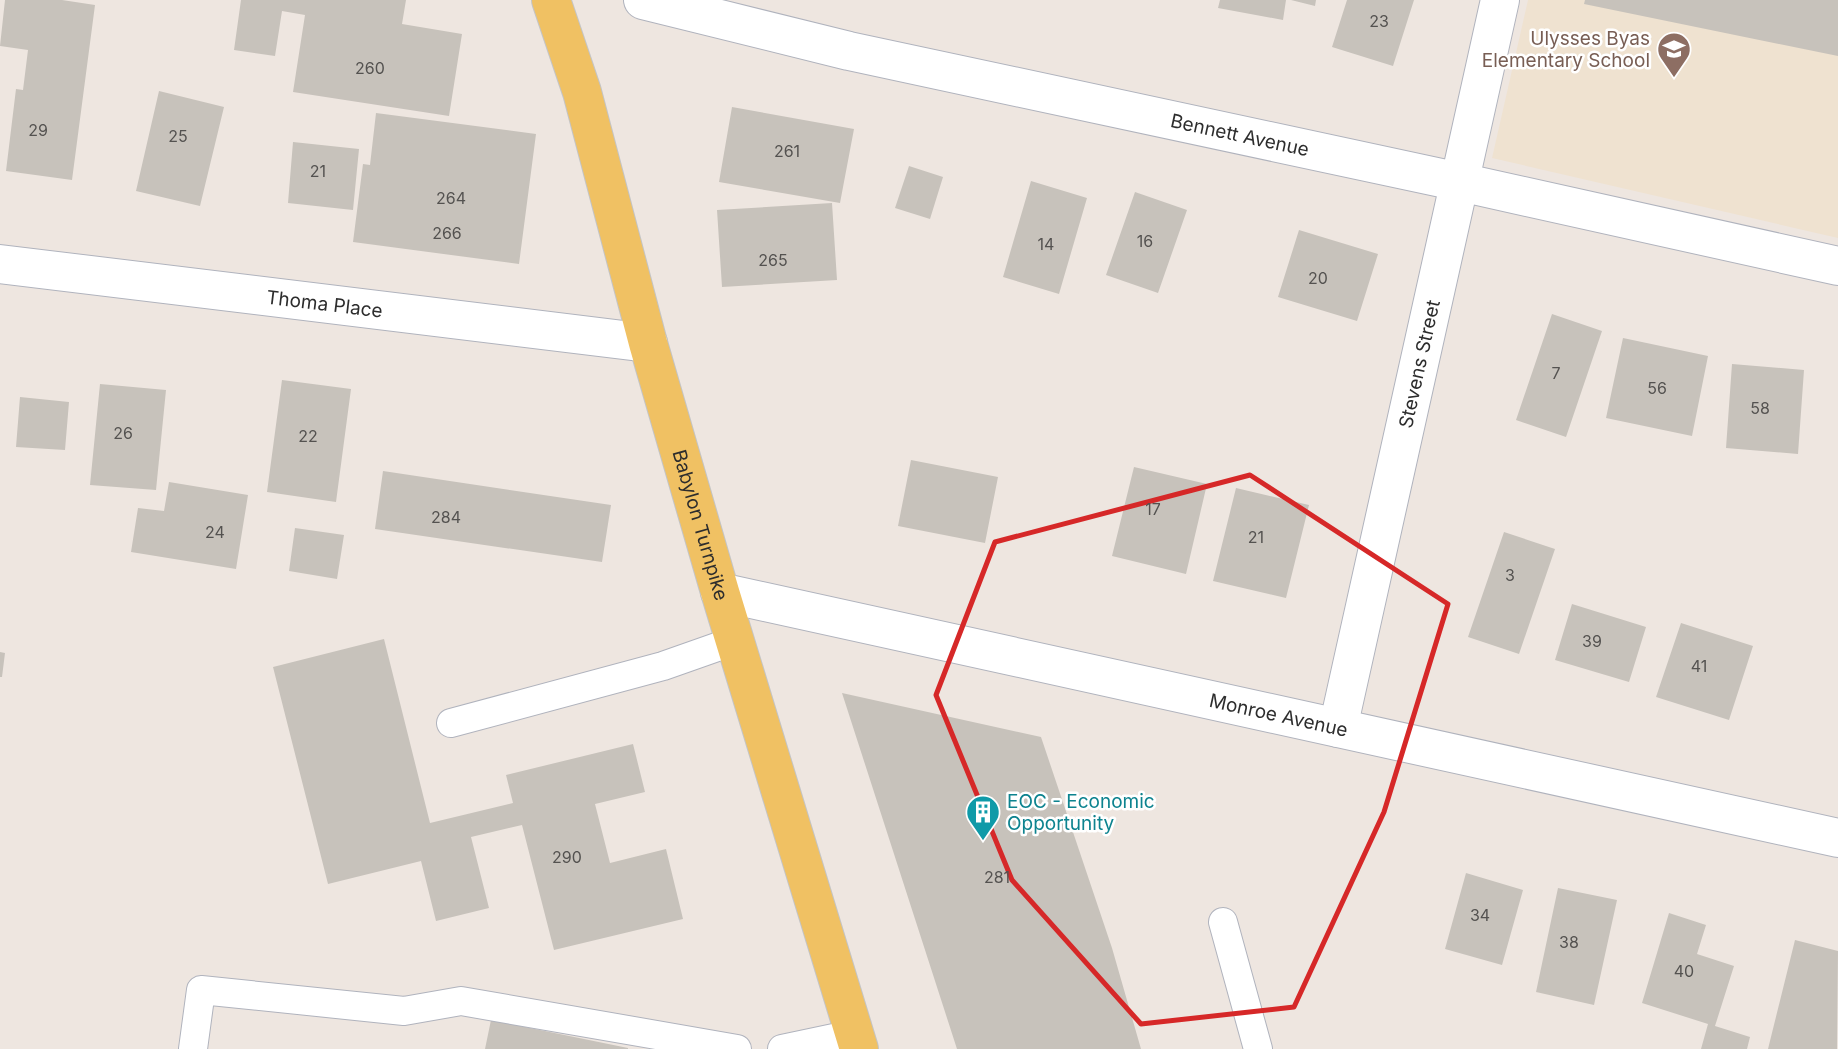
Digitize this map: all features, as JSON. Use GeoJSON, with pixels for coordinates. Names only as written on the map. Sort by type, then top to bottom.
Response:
{"type":"FeatureCollection","features":[{"type":"Feature","properties":{"kind":"main road","name":"Babylon Turnpike"},"geometry":{"type":"LineString","coordinates":[[551,0],[582,92],[648,343],[734,641],[856,1042]]}},
{"type":"Feature","properties":{"kind":"street","name":"Bennett Avenue"},"geometry":{"type":"LineString","coordinates":[[643,0],[849,51],[1838,266]]}},
{"type":"Feature","properties":{"kind":"street","name":"Stevens Street"},"geometry":{"type":"LineString","coordinates":[[1338,728],[1500,0]]}},
{"type":"Feature","properties":{"kind":"street","name":"Thoma Place"},"geometry":{"type":"LineString","coordinates":[[0,264],[648,343]]}},
{"type":"Feature","properties":{"kind":"street","name":"Monroe Avenue"},"geometry":{"type":"LineString","coordinates":[[720,592],[1838,838]]}},
{"type":"Feature","properties":{"kind":"lane"},"geometry":{"type":"LineString","coordinates":[[452,723],[663,666],[734,641]]}},
{"type":"Feature","properties":{"kind":"lane"},"geometry":{"type":"LineString","coordinates":[[1223,922],[1258,1049]]}},
{"type":"Feature","properties":{"kind":"lane"},"geometry":{"type":"LineString","coordinates":[[193,1049],[201,990],[404,1011],[461,1001],[737,1049]]}},
{"type":"Feature","properties":{"kind":"lane"},"geometry":{"type":"LineString","coordinates":[[782,1049],[856,1042]]}},
{"type":"Feature","properties":{"kind":"highlighted area"},"geometry":{"type":"Polygon","coordinates":[[[1250,475],[1448,604],[1384,812],[1294,1007],[1141,1024],[1012,880],[936,695],[995,542],[1250,475]]]}},
{"type":"Feature","properties":{"kind":"shaded area","name":"Ulysses Byas Elementary School"},"geometry":{"type":"Polygon","coordinates":[[[1528,0],[1838,0],[1838,238],[1492,158],[1528,0]]]}},
{"type":"Feature","properties":{"kind":"building"},"geometry":{"type":"Polygon","coordinates":[[[5,0],[62,0],[95,5],[72,180],[6,171],[16,89],[23,90],[28,50],[0,46],[5,0]]]}},
{"type":"Feature","properties":{"kind":"building"},"geometry":{"type":"Polygon","coordinates":[[[241,0],[406,0],[402,24],[462,34],[449,116],[293,92],[305,15],[282,11],[275,56],[234,50],[241,0]]]}},
{"type":"Feature","properties":{"kind":"building"},"geometry":{"type":"Polygon","coordinates":[[[1220,0],[1286,0],[1283,20],[1218,8],[1220,0]]]}},
{"type":"Feature","properties":{"kind":"building"},"geometry":{"type":"Polygon","coordinates":[[[1291,0],[1316,0],[1315,6],[1291,0]]]}},
{"type":"Feature","properties":{"kind":"building"},"geometry":{"type":"Polygon","coordinates":[[[1347,0],[1414,0],[1393,66],[1332,47],[1347,0]]]}},
{"type":"Feature","properties":{"kind":"building"},"geometry":{"type":"Polygon","coordinates":[[[1585,0],[1838,0],[1838,56],[1584,4],[1585,0]]]}},
{"type":"Feature","properties":{"kind":"building"},"geometry":{"type":"Polygon","coordinates":[[[159,91],[224,107],[200,206],[136,191],[159,91]]]}},
{"type":"Feature","properties":{"kind":"building"},"geometry":{"type":"Polygon","coordinates":[[[732,107],[854,129],[840,203],[719,182],[732,107]]]}},
{"type":"Feature","properties":{"kind":"building"},"geometry":{"type":"Polygon","coordinates":[[[376,113],[536,134],[519,264],[353,242],[363,164],[370,165],[376,113]]]}},
{"type":"Feature","properties":{"kind":"building"},"geometry":{"type":"Polygon","coordinates":[[[293,142],[359,149],[353,210],[288,203],[293,142]]]}},
{"type":"Feature","properties":{"kind":"building"},"geometry":{"type":"Polygon","coordinates":[[[909,166],[943,177],[930,219],[895,208],[909,166]]]}},
{"type":"Feature","properties":{"kind":"building"},"geometry":{"type":"Polygon","coordinates":[[[1031,181],[1087,198],[1059,294],[1003,277],[1031,181]]]}},
{"type":"Feature","properties":{"kind":"building"},"geometry":{"type":"Polygon","coordinates":[[[1135,192],[1187,210],[1158,293],[1106,275],[1135,192]]]}},
{"type":"Feature","properties":{"kind":"building"},"geometry":{"type":"Polygon","coordinates":[[[832,203],[837,280],[722,287],[717,210],[832,203]]]}},
{"type":"Feature","properties":{"kind":"building"},"geometry":{"type":"Polygon","coordinates":[[[1299,230],[1378,254],[1357,321],[1278,297],[1299,230]]]}},
{"type":"Feature","properties":{"kind":"building"},"geometry":{"type":"Polygon","coordinates":[[[1552,314],[1602,331],[1566,437],[1516,420],[1552,314]]]}},
{"type":"Feature","properties":{"kind":"building"},"geometry":{"type":"Polygon","coordinates":[[[1623,338],[1708,356],[1692,436],[1606,418],[1623,338]]]}},
{"type":"Feature","properties":{"kind":"building"},"geometry":{"type":"Polygon","coordinates":[[[1732,364],[1804,370],[1798,454],[1726,448],[1732,364]]]}},
{"type":"Feature","properties":{"kind":"building"},"geometry":{"type":"Polygon","coordinates":[[[282,380],[351,389],[336,502],[267,492],[282,380]]]}},
{"type":"Feature","properties":{"kind":"building"},"geometry":{"type":"Polygon","coordinates":[[[100,384],[166,390],[156,490],[90,485],[100,384]]]}},
{"type":"Feature","properties":{"kind":"building"},"geometry":{"type":"Polygon","coordinates":[[[20,397],[69,402],[65,450],[16,447],[20,397]]]}},
{"type":"Feature","properties":{"kind":"building"},"geometry":{"type":"Polygon","coordinates":[[[911,460],[998,477],[985,543],[898,526],[911,460]]]}},
{"type":"Feature","properties":{"kind":"building"},"geometry":{"type":"Polygon","coordinates":[[[1134,467],[1207,484],[1186,574],[1112,556],[1134,467]]]}},
{"type":"Feature","properties":{"kind":"building"},"geometry":{"type":"Polygon","coordinates":[[[383,471],[611,505],[602,562],[375,529],[383,471]]]}},
{"type":"Feature","properties":{"kind":"building"},"geometry":{"type":"Polygon","coordinates":[[[169,482],[248,495],[236,569],[131,552],[138,508],[164,511],[169,482]]]}},
{"type":"Feature","properties":{"kind":"building"},"geometry":{"type":"Polygon","coordinates":[[[1236,488],[1309,505],[1286,598],[1213,581],[1236,488]]]}},
{"type":"Feature","properties":{"kind":"building"},"geometry":{"type":"Polygon","coordinates":[[[295,528],[344,535],[337,579],[289,571],[295,528]]]}},
{"type":"Feature","properties":{"kind":"building"},"geometry":{"type":"Polygon","coordinates":[[[1504,532],[1555,549],[1519,654],[1468,637],[1504,532]]]}},
{"type":"Feature","properties":{"kind":"building"},"geometry":{"type":"Polygon","coordinates":[[[1572,604],[1646,627],[1629,682],[1555,660],[1572,604]]]}},
{"type":"Feature","properties":{"kind":"building"},"geometry":{"type":"Polygon","coordinates":[[[1681,623],[1753,646],[1729,720],[1656,697],[1681,623]]]}},
{"type":"Feature","properties":{"kind":"building"},"geometry":{"type":"Polygon","coordinates":[[[384,639],[430,823],[513,803],[506,775],[633,744],[645,792],[595,804],[610,863],[666,849],[683,919],[554,950],[522,825],[471,837],[489,908],[436,921],[421,861],[328,884],[273,667],[384,639]]]}},
{"type":"Feature","properties":{"kind":"building"},"geometry":{"type":"Polygon","coordinates":[[[0,652],[5,653],[2,677],[0,677],[0,652]]]}},
{"type":"Feature","properties":{"kind":"building","name":"EOC - Economic Opportunity"},"geometry":{"type":"Polygon","coordinates":[[[842,693],[1041,737],[1112,948],[1141,1049],[957,1049],[842,693]]]}},
{"type":"Feature","properties":{"kind":"building"},"geometry":{"type":"Polygon","coordinates":[[[1466,873],[1523,890],[1502,965],[1445,949],[1466,873]]]}},
{"type":"Feature","properties":{"kind":"building"},"geometry":{"type":"Polygon","coordinates":[[[1558,888],[1617,900],[1594,1005],[1536,992],[1558,888]]]}},
{"type":"Feature","properties":{"kind":"building"},"geometry":{"type":"Polygon","coordinates":[[[1669,913],[1706,925],[1697,954],[1734,966],[1715,1026],[1750,1037],[1747,1049],[1701,1049],[1708,1024],[1642,1003],[1669,913]]]}},
{"type":"Feature","properties":{"kind":"building"},"geometry":{"type":"Polygon","coordinates":[[[1795,940],[1838,951],[1837,1049],[1768,1049],[1795,940]]]}},
{"type":"Feature","properties":{"kind":"building"},"geometry":{"type":"Polygon","coordinates":[[[491,1020],[628,1048],[628,1049],[485,1049],[491,1020]]]}},
{"type":"Feature","properties":{"kind":"place","name":"Ulysses Byas Elementary School"},"geometry":{"type":"Point","coordinates":[1674,79]}},
{"type":"Feature","properties":{"kind":"place","name":"EOC - Economic Opportunity"},"geometry":{"type":"Point","coordinates":[983,842]}}]}
